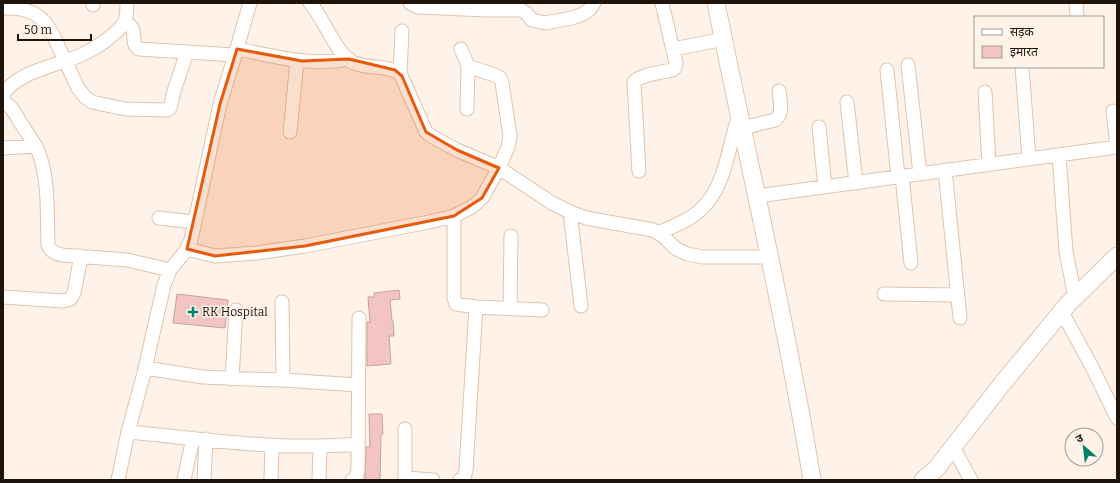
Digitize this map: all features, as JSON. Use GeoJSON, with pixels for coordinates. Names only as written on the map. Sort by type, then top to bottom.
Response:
{"type":"FeatureCollection","features":[{"type":"Feature","properties":{"kind":"main road"},"geometry":{"type":"LineString","coordinates":[[716,3],[770,256],[812,480]]}},
{"type":"Feature","properties":{"kind":"main road"},"geometry":{"type":"LineString","coordinates":[[923,480],[936,469],[1002,384],[1062,312],[1075,297],[1117,256]]}},
{"type":"Feature","properties":{"kind":"street"},"geometry":{"type":"LineString","coordinates":[[3,95],[10,86],[19,80],[32,73],[81,55],[94,48],[121,28],[125,22],[127,3]]}},
{"type":"Feature","properties":{"kind":"street"},"geometry":{"type":"LineString","coordinates":[[118,480],[128,432],[145,368],[164,285],[170,270],[187,249],[191,240],[216,116],[250,3]]}},
{"type":"Feature","properties":{"kind":"street"},"geometry":{"type":"LineString","coordinates":[[311,3],[342,52],[354,63],[382,67],[395,70],[400,73]]}},
{"type":"Feature","properties":{"kind":"street"},"geometry":{"type":"LineString","coordinates":[[410,3],[418,7],[521,10],[532,20],[545,23],[572,18],[583,14],[590,9],[594,3]]}},
{"type":"Feature","properties":{"kind":"street"},"geometry":{"type":"LineString","coordinates":[[639,171],[633,87],[634,82],[636,79],[672,70],[675,68],[676,63],[662,3]]}},
{"type":"Feature","properties":{"kind":"street"},"geometry":{"type":"LineString","coordinates":[[3,8],[26,10],[42,17],[49,26],[80,93],[92,102],[125,109],[163,110],[170,108],[187,52]]}},
{"type":"Feature","properties":{"kind":"street"},"geometry":{"type":"LineString","coordinates":[[125,22],[134,30],[134,44],[138,49],[187,52],[236,52],[296,61],[338,62],[349,59]]}},
{"type":"Feature","properties":{"kind":"street"},"geometry":{"type":"LineString","coordinates":[[402,31],[400,73],[421,123],[426,132],[433,137],[457,150],[500,168],[552,203],[586,218],[653,230],[675,248],[688,254],[703,257],[770,256]]}},
{"type":"Feature","properties":{"kind":"street"},"geometry":{"type":"LineString","coordinates":[[673,49],[724,39]]}},
{"type":"Feature","properties":{"kind":"street"},"geometry":{"type":"LineString","coordinates":[[462,49],[468,66],[467,109]]}},
{"type":"Feature","properties":{"kind":"street"},"geometry":{"type":"LineString","coordinates":[[290,132],[296,61]]}},
{"type":"Feature","properties":{"kind":"street"},"geometry":{"type":"LineString","coordinates":[[187,249],[215,256],[257,253],[368,234],[454,216],[472,207],[482,198],[500,168],[508,147],[510,136],[500,78],[468,66]]}},
{"type":"Feature","properties":{"kind":"street"},"geometry":{"type":"LineString","coordinates":[[908,66],[920,174]]}},
{"type":"Feature","properties":{"kind":"street"},"geometry":{"type":"LineString","coordinates":[[1022,68],[1029,159]]}},
{"type":"Feature","properties":{"kind":"street"},"geometry":{"type":"LineString","coordinates":[[886,70],[911,263]]}},
{"type":"Feature","properties":{"kind":"street"},"geometry":{"type":"LineString","coordinates":[[658,233],[689,219],[700,211],[717,189],[740,121],[775,120],[778,118],[780,113],[779,91]]}},
{"type":"Feature","properties":{"kind":"street"},"geometry":{"type":"LineString","coordinates":[[984,92],[989,164]]}},
{"type":"Feature","properties":{"kind":"street"},"geometry":{"type":"LineString","coordinates":[[3,101],[13,110],[36,146],[40,157],[46,194],[48,245],[50,250],[54,253],[127,260],[170,270]]}},
{"type":"Feature","properties":{"kind":"street"},"geometry":{"type":"LineString","coordinates":[[847,102],[856,183]]}},
{"type":"Feature","properties":{"kind":"street"},"geometry":{"type":"LineString","coordinates":[[757,196],[1117,147],[1113,111]]}},
{"type":"Feature","properties":{"kind":"street"},"geometry":{"type":"LineString","coordinates":[[818,127],[825,187]]}},
{"type":"Feature","properties":{"kind":"street"},"geometry":{"type":"LineString","coordinates":[[3,148],[36,146]]}},
{"type":"Feature","properties":{"kind":"street"},"geometry":{"type":"LineString","coordinates":[[1059,155],[1066,252],[1068,269],[1075,297]]}},
{"type":"Feature","properties":{"kind":"street"},"geometry":{"type":"LineString","coordinates":[[945,170],[960,318]]}},
{"type":"Feature","properties":{"kind":"street"},"geometry":{"type":"LineString","coordinates":[[570,212],[581,306]]}},
{"type":"Feature","properties":{"kind":"street"},"geometry":{"type":"LineString","coordinates":[[454,216],[454,298],[456,304],[476,307],[542,310]]}},
{"type":"Feature","properties":{"kind":"street"},"geometry":{"type":"LineString","coordinates":[[159,218],[194,222]]}},
{"type":"Feature","properties":{"kind":"street"},"geometry":{"type":"LineString","coordinates":[[510,308],[511,236]]}},
{"type":"Feature","properties":{"kind":"street"},"geometry":{"type":"LineString","coordinates":[[3,297],[63,301],[70,299],[74,293],[81,256]]}},
{"type":"Feature","properties":{"kind":"street"},"geometry":{"type":"LineString","coordinates":[[884,294],[957,295]]}},
{"type":"Feature","properties":{"kind":"street"},"geometry":{"type":"LineString","coordinates":[[282,302],[283,380]]}},
{"type":"Feature","properties":{"kind":"street"},"geometry":{"type":"LineString","coordinates":[[460,480],[464,478],[466,470],[476,307]]}},
{"type":"Feature","properties":{"kind":"street"},"geometry":{"type":"LineString","coordinates":[[232,379],[236,310]]}},
{"type":"Feature","properties":{"kind":"street"},"geometry":{"type":"LineString","coordinates":[[1062,312],[1094,371],[1117,418]]}},
{"type":"Feature","properties":{"kind":"street"},"geometry":{"type":"LineString","coordinates":[[352,480],[356,478],[358,470],[359,318]]}},
{"type":"Feature","properties":{"kind":"street"},"geometry":{"type":"LineString","coordinates":[[145,368],[203,377],[358,385]]}},
{"type":"Feature","properties":{"kind":"street"},"geometry":{"type":"LineString","coordinates":[[405,429],[405,479],[433,480]]}},
{"type":"Feature","properties":{"kind":"street"},"geometry":{"type":"LineString","coordinates":[[128,432],[272,446],[320,447],[357,444]]}},
{"type":"Feature","properties":{"kind":"street"},"geometry":{"type":"LineString","coordinates":[[184,480],[199,439]]}},
{"type":"Feature","properties":{"kind":"street"},"geometry":{"type":"LineString","coordinates":[[199,439],[204,480]]}},
{"type":"Feature","properties":{"kind":"street"},"geometry":{"type":"LineString","coordinates":[[271,480],[272,446]]}},
{"type":"Feature","properties":{"kind":"street"},"geometry":{"type":"LineString","coordinates":[[319,480],[320,447]]}},
{"type":"Feature","properties":{"kind":"street"},"geometry":{"type":"LineString","coordinates":[[953,447],[971,480]]}},
{"type":"Feature","properties":{"kind":"highlighted area"},"geometry":{"type":"Polygon","coordinates":[[[237,49],[302,61],[349,59],[395,70],[402,76],[426,132],[457,150],[499,168],[482,198],[454,216],[305,246],[215,256],[187,249],[220,104],[237,49]]]}},
{"type":"Feature","properties":{"kind":"building"},"geometry":{"type":"Polygon","coordinates":[[[399,290],[400,299],[390,300],[394,336],[389,336],[391,364],[367,366],[367,322],[370,322],[368,297],[374,297],[374,293],[399,290]]]}},
{"type":"Feature","properties":{"kind":"building"},"geometry":{"type":"Polygon","coordinates":[[[177,294],[228,300],[225,328],[173,323],[177,294]]]}},
{"type":"Feature","properties":{"kind":"building"},"geometry":{"type":"Polygon","coordinates":[[[369,414],[382,414],[383,434],[381,434],[380,480],[365,480],[366,447],[370,447],[369,414]]]}},
{"type":"Feature","properties":{"kind":"place","name":"RK Hospital"},"geometry":{"type":"Point","coordinates":[193,312]}}]}
